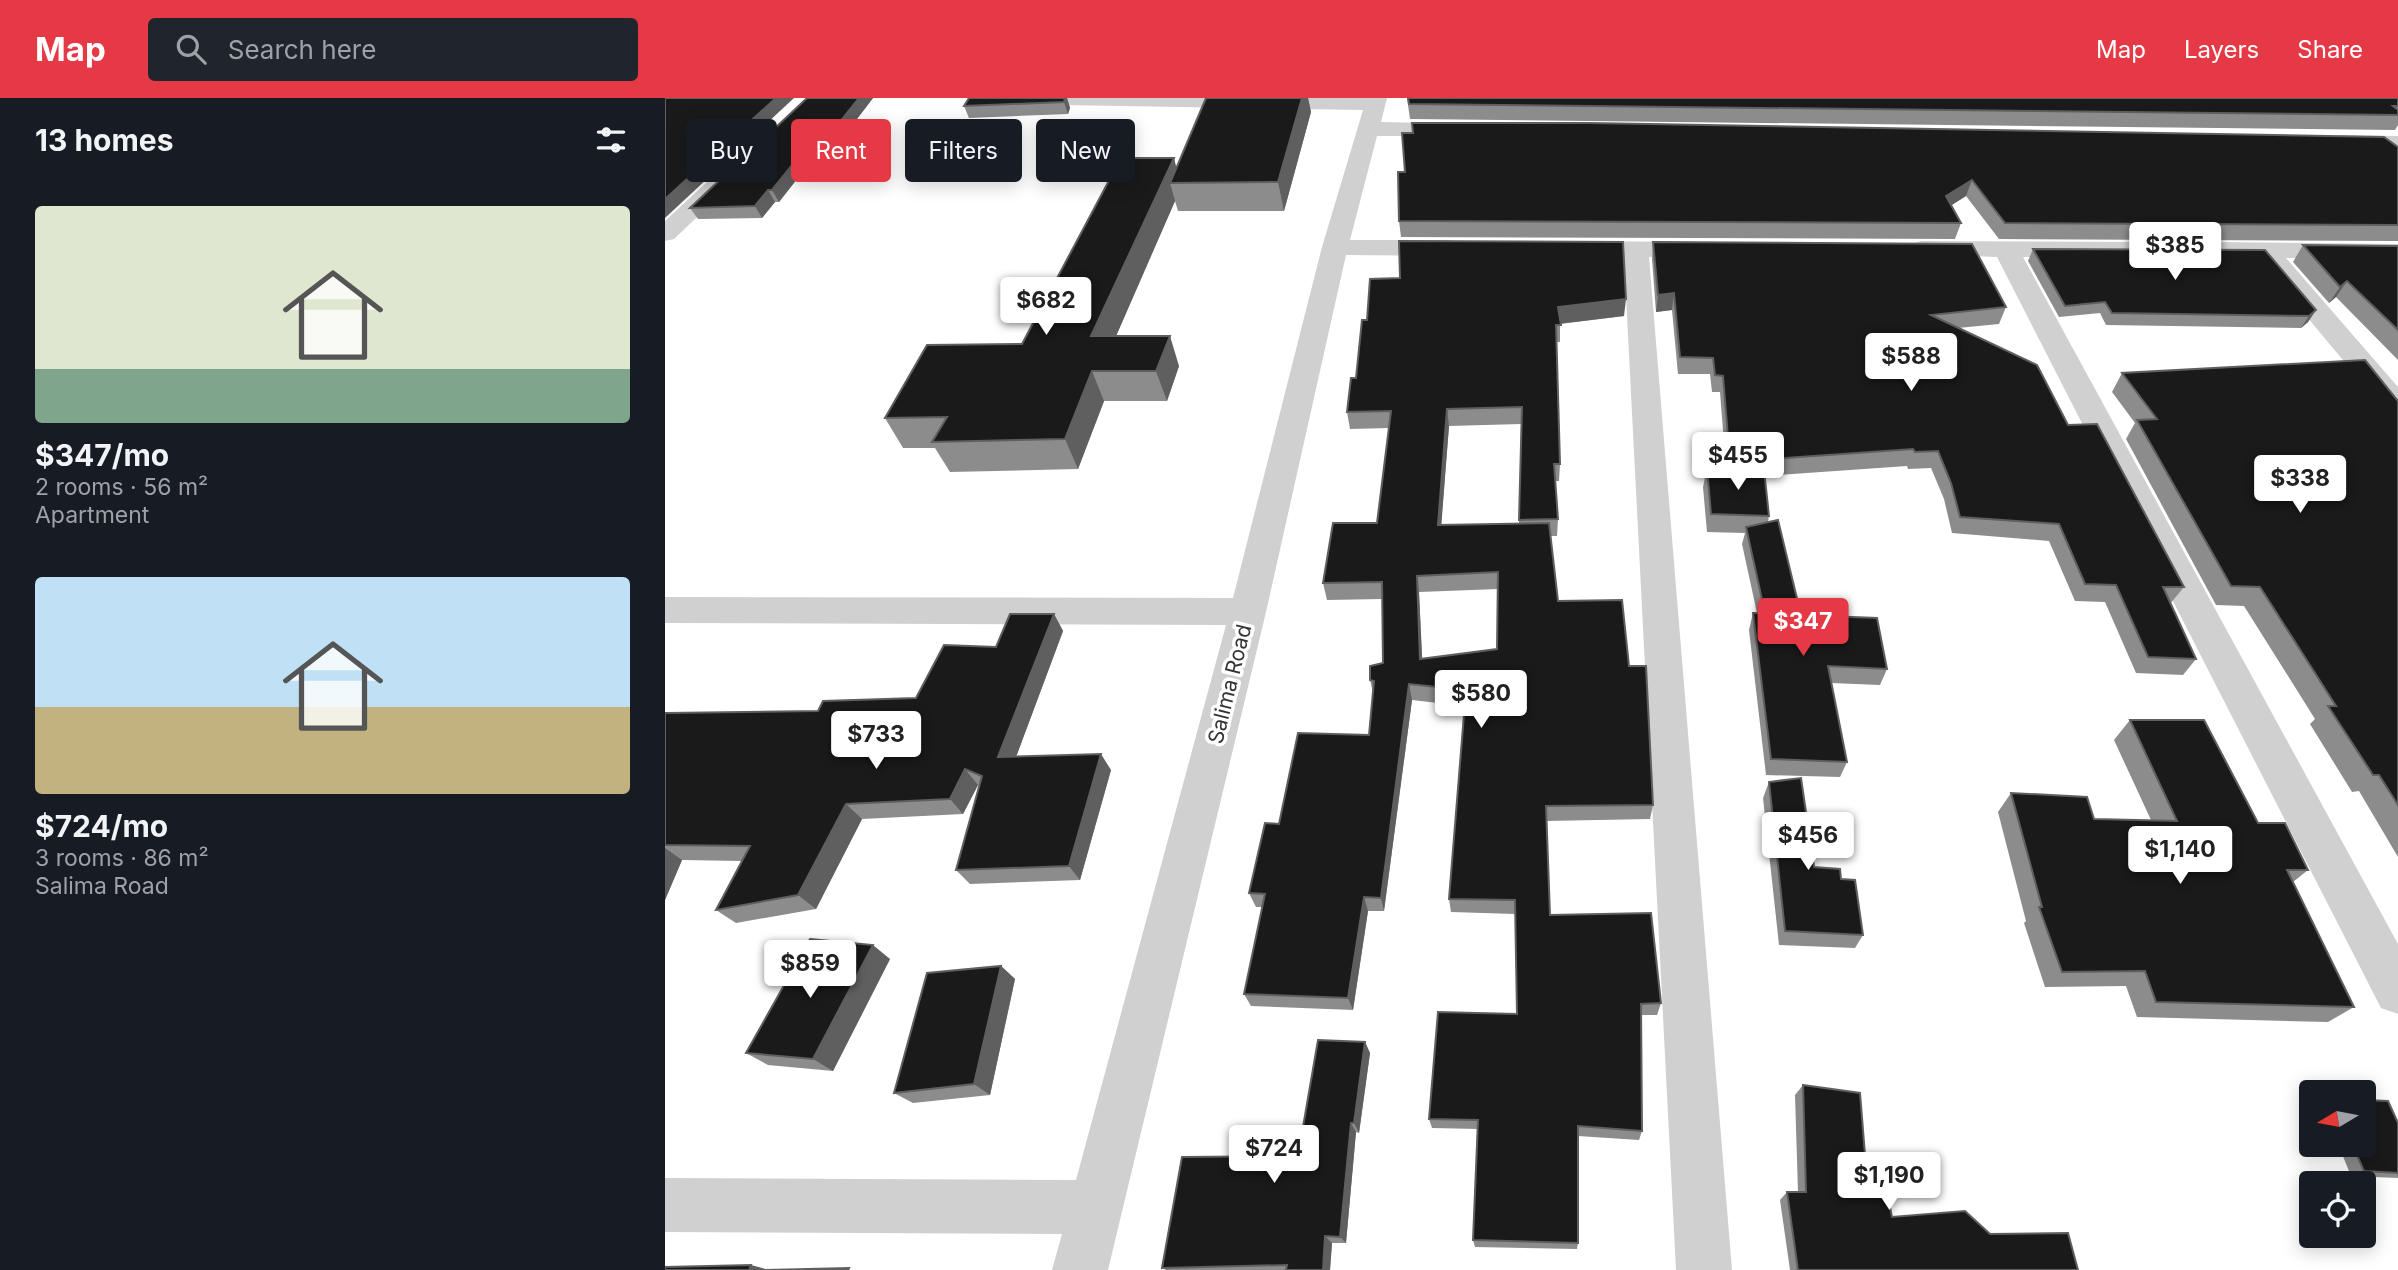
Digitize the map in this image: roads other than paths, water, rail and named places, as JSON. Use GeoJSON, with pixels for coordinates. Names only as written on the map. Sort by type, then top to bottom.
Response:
{"type":"FeatureCollection","features":[{"type":"Feature","properties":{"kind":"street"},"geometry":{"type":"LineString","coordinates":[[1000,98],[1170,100],[1373,110],[1492,129]]}},
{"type":"Feature","properties":{"kind":"street","name":"Salima Road"},"geometry":{"type":"LineString","coordinates":[[1080,1270],[1248,612],[1335,247],[1373,110]]}},
{"type":"Feature","properties":{"kind":"street"},"geometry":{"type":"LineString","coordinates":[[2314,142],[2398,143]]}},
{"type":"Feature","properties":{"kind":"street"},"geometry":{"type":"LineString","coordinates":[[665,234],[721,182]]}},
{"type":"Feature","properties":{"kind":"street"},"geometry":{"type":"LineString","coordinates":[[1335,247],[1472,248]]}},
{"type":"Feature","properties":{"kind":"street"},"geometry":{"type":"LineString","coordinates":[[1540,249],[1732,250]]}},
{"type":"Feature","properties":{"kind":"street"},"geometry":{"type":"LineString","coordinates":[[1896,249],[2157,250]]}},
{"type":"Feature","properties":{"kind":"street"},"geometry":{"type":"LineString","coordinates":[[2006,249],[2398,991]]}},
{"type":"Feature","properties":{"kind":"street"},"geometry":{"type":"LineString","coordinates":[[1636,250],[1703,1270]]}},
{"type":"Feature","properties":{"kind":"street"},"geometry":{"type":"LineString","coordinates":[[2184,250],[2398,253]]}},
{"type":"Feature","properties":{"kind":"street"},"geometry":{"type":"LineString","coordinates":[[2266,251],[2398,405]]}},
{"type":"Feature","properties":{"kind":"street"},"geometry":{"type":"LineString","coordinates":[[665,610],[1248,612]]}},
{"type":"Feature","properties":{"kind":"street"},"geometry":{"type":"LineString","coordinates":[[665,1205],[1096,1207]]}}]}
